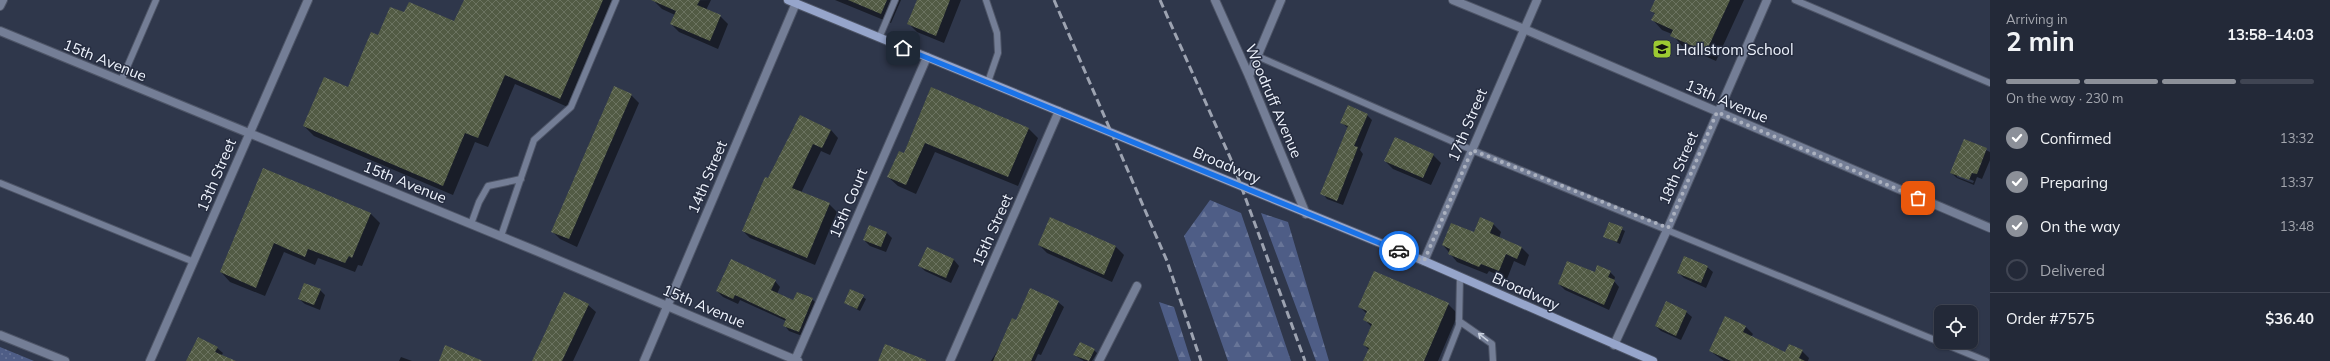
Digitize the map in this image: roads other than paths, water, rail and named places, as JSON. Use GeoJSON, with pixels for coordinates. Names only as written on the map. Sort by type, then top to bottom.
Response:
{"type":"FeatureCollection","features":[{"type":"Feature","properties":{"kind":"main road","name":"Broadway"},"geometry":{"type":"LineString","coordinates":[[792,2],[1059,110],[1306,214],[1424,261],[1653,361]]}},
{"type":"Feature","properties":{"kind":"street"},"geometry":{"type":"LineString","coordinates":[[0,6],[3,0]]}},
{"type":"Feature","properties":{"kind":"street","name":"13th Street"},"geometry":{"type":"LineString","coordinates":[[150,361],[248,134],[308,0]]}},
{"type":"Feature","properties":{"kind":"street","name":"Woodruff Avenue"},"geometry":{"type":"LineString","coordinates":[[1215,0],[1249,76],[1306,214]]}},
{"type":"Feature","properties":{"kind":"street"},"geometry":{"type":"LineString","coordinates":[[1249,76],[1282,0]]}},
{"type":"Feature","properties":{"kind":"street","name":"13th Avenue"},"geometry":{"type":"LineString","coordinates":[[1453,0],[1524,28],[1990,228]]}},
{"type":"Feature","properties":{"kind":"street","name":"17th Street"},"geometry":{"type":"LineString","coordinates":[[1424,261],[1536,0]]}},
{"type":"Feature","properties":{"kind":"street","name":"18th Street"},"geometry":{"type":"LineString","coordinates":[[1614,345],[1668,228],[1717,112],[1767,0]]}},
{"type":"Feature","properties":{"kind":"street","name":"14th Street"},"geometry":{"type":"LineString","coordinates":[[644,361],[668,306],[792,2]]}},
{"type":"Feature","properties":{"kind":"street","name":"15th Avenue"},"geometry":{"type":"LineString","coordinates":[[0,31],[248,134],[501,236],[797,360]]}},
{"type":"Feature","properties":{"kind":"street","name":"15th Court"},"geometry":{"type":"LineString","coordinates":[[797,360],[927,57]]}},
{"type":"Feature","properties":{"kind":"street","name":"15th Street"},"geometry":{"type":"LineString","coordinates":[[950,361],[1059,110]]}},
{"type":"Feature","properties":{"kind":"street"},"geometry":{"type":"LineString","coordinates":[[1099,361],[1137,286]]}},
{"type":"Feature","properties":{"kind":"street"},"geometry":{"type":"LineString","coordinates":[[0,335],[65,361]]}},
{"type":"Feature","properties":{"kind":"lane"},"geometry":{"type":"LineString","coordinates":[[120,81],[156,0]]}},
{"type":"Feature","properties":{"kind":"lane"},"geometry":{"type":"LineString","coordinates":[[501,236],[534,140],[570,107],[616,0]]}},
{"type":"Feature","properties":{"kind":"lane"},"geometry":{"type":"LineString","coordinates":[[879,38],[895,0]]}},
{"type":"Feature","properties":{"kind":"lane"},"geometry":{"type":"LineString","coordinates":[[986,0],[997,33],[998,53],[988,82]]}},
{"type":"Feature","properties":{"kind":"lane"},"geometry":{"type":"LineString","coordinates":[[1795,0],[1990,83]]}},
{"type":"Feature","properties":{"kind":"lane"},"geometry":{"type":"LineString","coordinates":[[1257,56],[1472,150],[1668,228],[1986,361]]}},
{"type":"Feature","properties":{"kind":"lane"},"geometry":{"type":"LineString","coordinates":[[470,224],[479,202],[488,186],[520,179]]}},
{"type":"Feature","properties":{"kind":"lane"},"geometry":{"type":"LineString","coordinates":[[0,183],[194,262]]}},
{"type":"Feature","properties":{"kind":"lane"},"geometry":{"type":"LineString","coordinates":[[1445,361],[1456,336],[1460,321],[1460,277]]}},
{"type":"Feature","properties":{"kind":"lane"},"geometry":{"type":"LineString","coordinates":[[1460,321],[1492,344],[1493,361]]}},
{"type":"Feature","properties":{"kind":"railway"},"geometry":{"type":"LineString","coordinates":[[1054,0],[1167,261],[1201,361]]}},
{"type":"Feature","properties":{"kind":"railway"},"geometry":{"type":"LineString","coordinates":[[1160,0],[1233,164],[1305,361]]}},
{"type":"Feature","properties":{"kind":"place","name":"Hallstrom School"},"geometry":{"type":"Point","coordinates":[1662,49]}}]}
